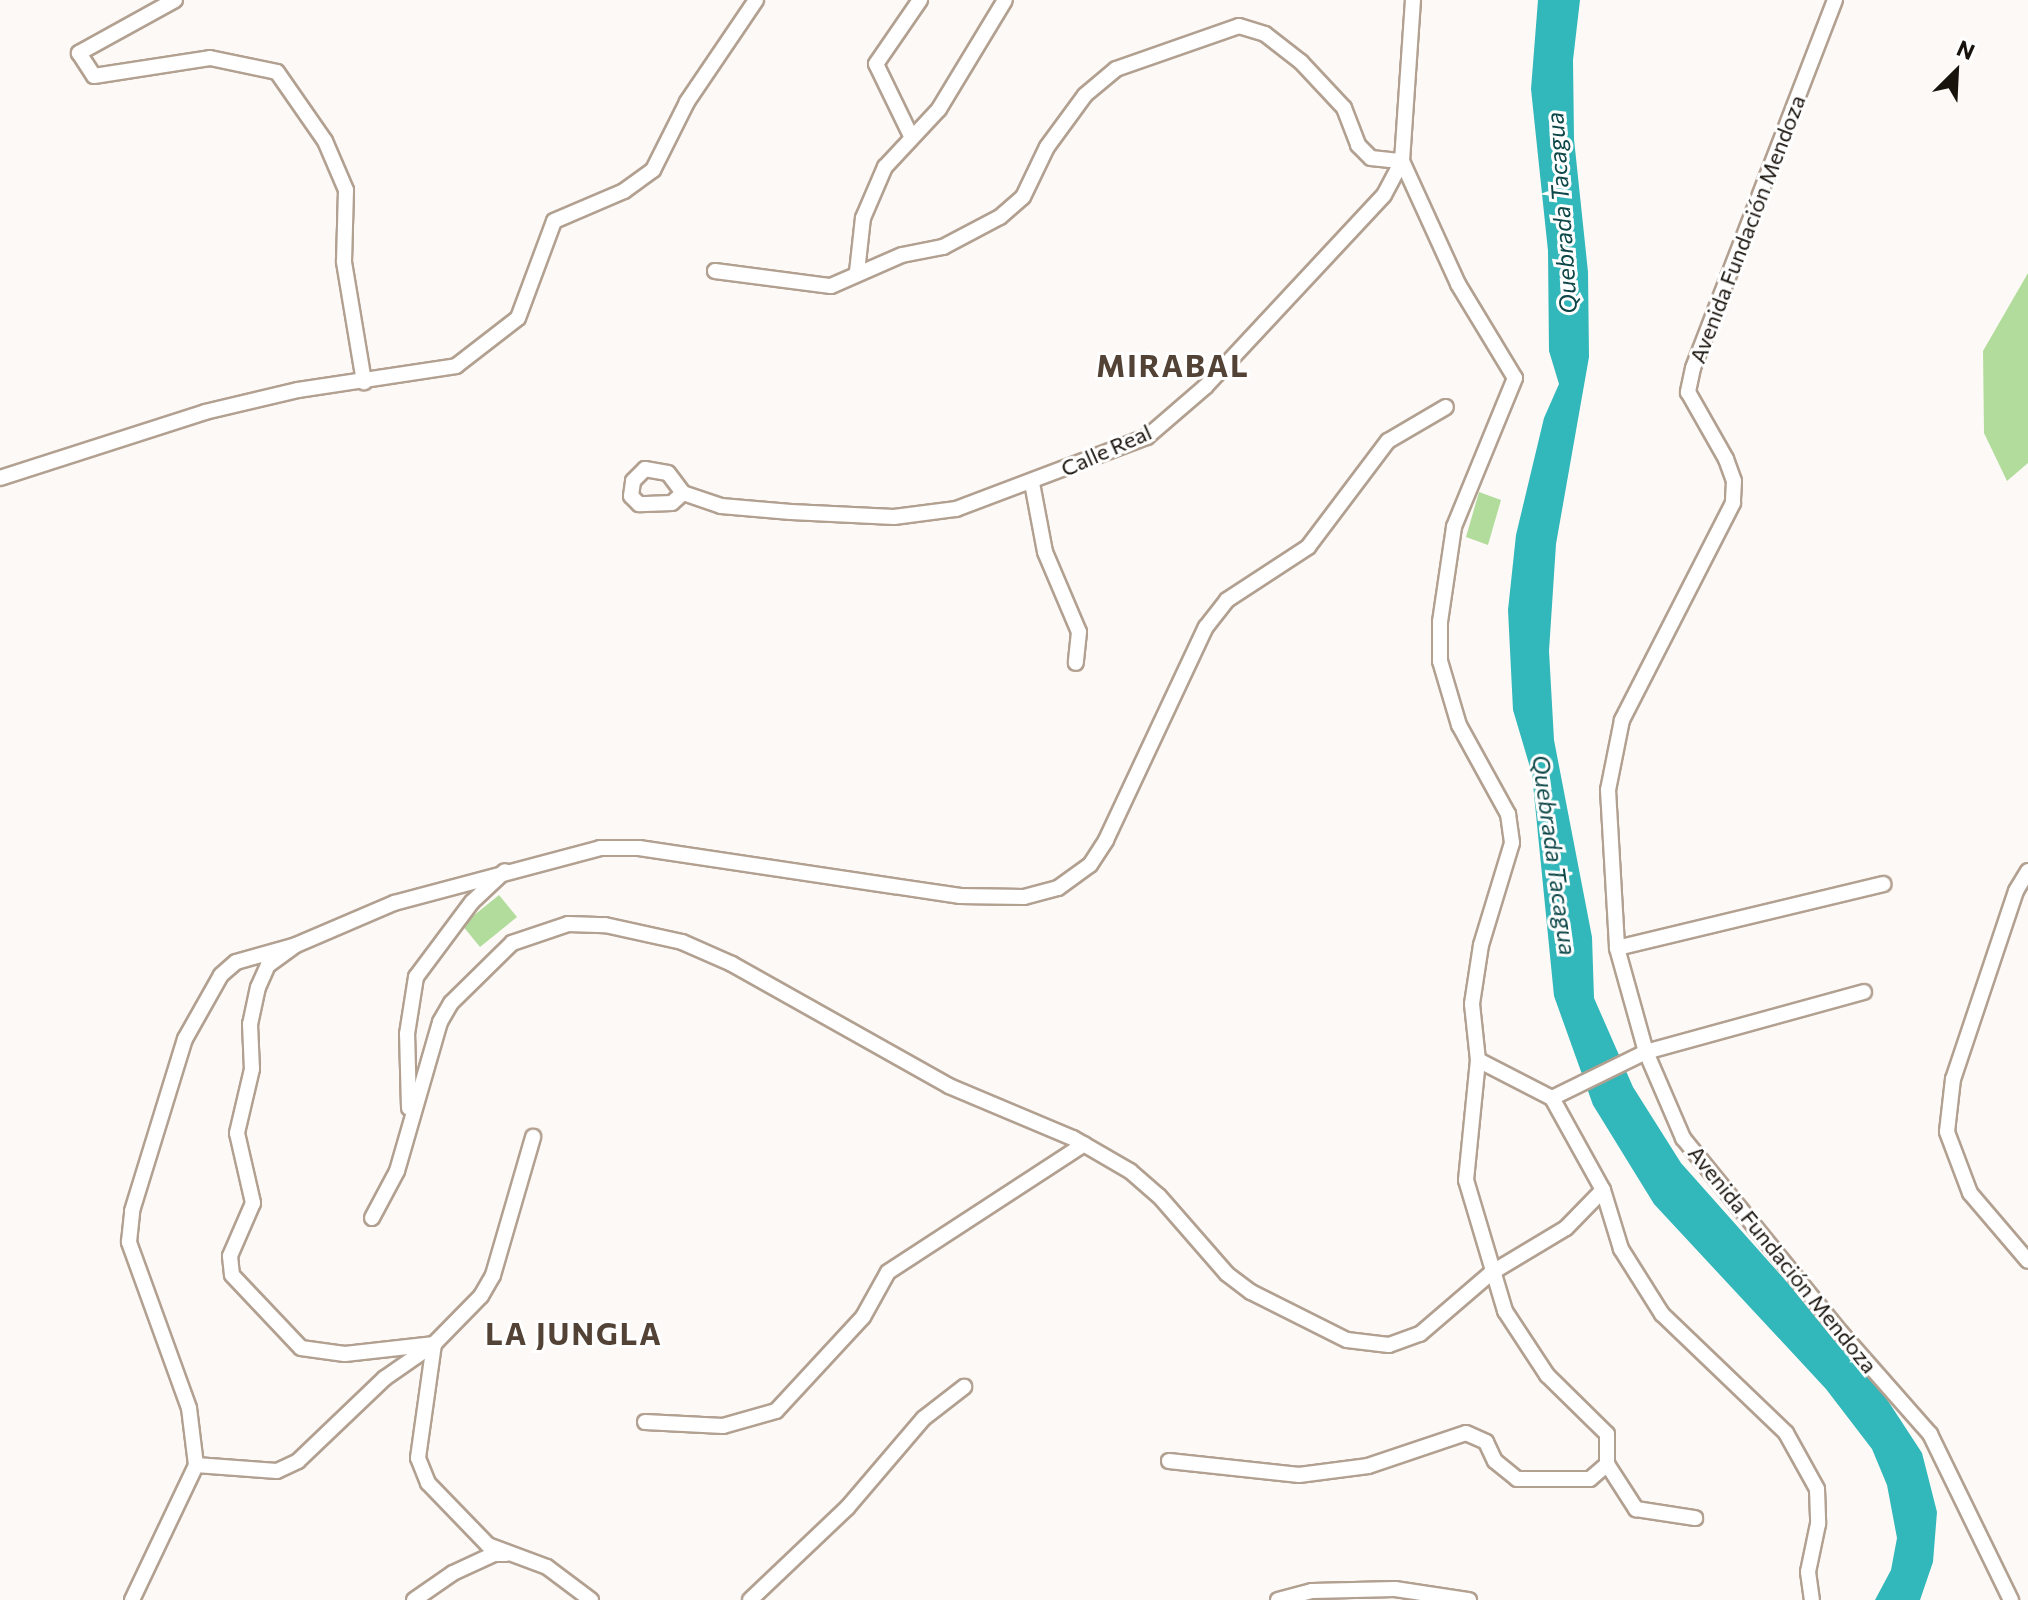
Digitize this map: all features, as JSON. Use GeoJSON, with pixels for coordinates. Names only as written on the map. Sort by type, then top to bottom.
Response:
{"type":"FeatureCollection","features":[{"type":"Feature","properties":{"kind":"street"},"geometry":{"type":"LineString","coordinates":[[175,0],[79,53],[94,76],[210,58],[277,72],[325,141],[346,190],[344,262],[364,382]]}},
{"type":"Feature","properties":{"kind":"street"},"geometry":{"type":"LineString","coordinates":[[0,478],[205,412],[456,366],[518,318],[554,221],[624,191],[653,170],[687,102],[756,0]]}},
{"type":"Feature","properties":{"kind":"street"},"geometry":{"type":"LineString","coordinates":[[911,136],[876,64],[920,0]]}},
{"type":"Feature","properties":{"kind":"street"},"geometry":{"type":"LineString","coordinates":[[857,272],[863,218],[885,167],[939,109],[1005,0]]}},
{"type":"Feature","properties":{"kind":"street","name":"Calle Real"},"geometry":{"type":"LineString","coordinates":[[683,493],[721,506],[894,517],[956,509],[1032,483],[1147,437],[1205,387],[1384,195],[1402,161],[1413,0]]}},
{"type":"Feature","properties":{"kind":"street","name":"Avenida Fundación Mendoza"},"geometry":{"type":"LineString","coordinates":[[1835,0],[1693,368],[1688,392],[1726,459],[1734,481],[1733,503],[1622,720],[1608,790],[1617,948],[1646,1052],[1683,1138],[1841,1333],[1930,1434],[2011,1600]]}},
{"type":"Feature","properties":{"kind":"street"},"geometry":{"type":"LineString","coordinates":[[715,271],[831,286],[857,272],[943,247],[1000,217],[1023,197],[1047,147],[1085,95],[1116,69],[1239,26],[1265,34],[1301,62],[1344,108],[1358,145],[1371,158],[1402,161],[1458,284],[1515,378],[1454,527],[1440,622],[1440,661],[1459,725],[1508,814],[1512,843],[1474,989],[1472,1032],[1478,1060],[1466,1180],[1491,1273],[1505,1311],[1547,1375],[1607,1434],[1607,1464],[1636,1509],[1695,1518]]}},
{"type":"Feature","properties":{"kind":"street"},"geometry":{"type":"LineString","coordinates":[[132,1600],[196,1465],[189,1408],[129,1242],[132,1211],[185,1039],[203,1002],[236,962],[296,945],[394,903],[600,848],[639,848],[960,896],[1024,897],[1058,888],[1090,865],[1106,840],[1213,618],[1227,600],[1308,547],[1388,441],[1446,407]]}},
{"type":"Feature","properties":{"kind":"street"},"geometry":{"type":"LineString","coordinates":[[1032,483],[1045,552],[1079,632],[1076,663]]}},
{"type":"Feature","properties":{"kind":"street"},"geometry":{"type":"LineString","coordinates":[[408,1122],[407,1034],[416,977],[472,902],[505,871]]}},
{"type":"Feature","properties":{"kind":"street"},"geometry":{"type":"LineString","coordinates":[[2028,871],[2016,891],[1953,1079],[1947,1132],[1970,1193],[2028,1261]]}},
{"type":"Feature","properties":{"kind":"street"},"geometry":{"type":"LineString","coordinates":[[1617,948],[1883,884]]}},
{"type":"Feature","properties":{"kind":"street"},"geometry":{"type":"LineString","coordinates":[[372,1218],[397,1171],[408,1122],[451,1003],[512,943],[568,924],[636,931],[695,948],[949,1086],[1084,1144],[1130,1171],[1159,1196],[1239,1283],[1347,1340],[1389,1345],[1420,1334],[1491,1273],[1566,1228],[1603,1190]]}},
{"type":"Feature","properties":{"kind":"street"},"geometry":{"type":"LineString","coordinates":[[296,945],[268,965],[253,1012],[252,1069],[237,1114],[237,1133],[253,1203],[235,1238],[232,1275],[301,1348],[345,1354],[434,1344]]}},
{"type":"Feature","properties":{"kind":"street"},"geometry":{"type":"LineString","coordinates":[[1554,1095],[1646,1052],[1864,992]]}},
{"type":"Feature","properties":{"kind":"street"},"geometry":{"type":"LineString","coordinates":[[1478,1060],[1554,1095],[1603,1190],[1621,1249],[1662,1314],[1786,1433],[1817,1489],[1818,1524],[1808,1572],[1812,1600]]}},
{"type":"Feature","properties":{"kind":"street"},"geometry":{"type":"LineString","coordinates":[[196,1465],[277,1471],[298,1461],[385,1378],[434,1344],[481,1296],[493,1275],[533,1137]]}},
{"type":"Feature","properties":{"kind":"street"},"geometry":{"type":"LineString","coordinates":[[645,1422],[723,1426],[776,1411],[863,1317],[888,1272],[1084,1144]]}},
{"type":"Feature","properties":{"kind":"street"},"geometry":{"type":"LineString","coordinates":[[434,1344],[418,1458],[421,1470],[455,1516],[488,1545],[547,1567],[591,1600]]}},
{"type":"Feature","properties":{"kind":"street"},"geometry":{"type":"LineString","coordinates":[[750,1600],[847,1508],[924,1418],[964,1387]]}},
{"type":"Feature","properties":{"kind":"street"},"geometry":{"type":"LineString","coordinates":[[1169,1461],[1299,1475],[1368,1466],[1466,1433],[1486,1442],[1495,1461],[1517,1479],[1590,1479],[1607,1464]]}},
{"type":"Feature","properties":{"kind":"street"},"geometry":{"type":"LineString","coordinates":[[414,1600],[432,1584],[484,1558],[511,1554]]}},
{"type":"Feature","properties":{"kind":"street"},"geometry":{"type":"LineString","coordinates":[[1278,1600],[1312,1591],[1395,1589],[1469,1600]]}},
{"type":"Feature","properties":{"kind":"green space"},"geometry":{"type":"Polygon","coordinates":[[[2028,273],[2028,463],[2007,481],[1984,433],[1983,351],[2028,273]]]}},
{"type":"Feature","properties":{"kind":"green space"},"geometry":{"type":"Polygon","coordinates":[[[1479,492],[1501,500],[1488,545],[1466,537],[1479,492]]]}},
{"type":"Feature","properties":{"kind":"green space"},"geometry":{"type":"Polygon","coordinates":[[[499,895],[517,917],[480,947],[462,925],[499,895]]]}},
{"type":"Feature","properties":{"kind":"water","name":"Quebrada Tacagua"},"geometry":{"type":"Polygon","coordinates":[[[1538,0],[1580,0],[1573,60],[1574,139],[1588,272],[1589,357],[1556,544],[1549,651],[1554,740],[1592,937],[1594,998],[1633,1087],[1681,1163],[1875,1381],[1922,1453],[1937,1512],[1933,1562],[1920,1600],[1875,1600],[1891,1570],[1897,1538],[1887,1485],[1872,1449],[1826,1389],[1654,1204],[1593,1105],[1554,996],[1532,774],[1513,710],[1508,610],[1516,535],[1544,418],[1559,384],[1549,351],[1548,251],[1531,89],[1538,0]]]}},
{"type":"Feature","properties":{"kind":"district","name":"MIRABAL"},"geometry":{"type":"Point","coordinates":[1173,365]}},
{"type":"Feature","properties":{"kind":"district","name":"LA JUNGLA"},"geometry":{"type":"Point","coordinates":[574,1333]}}]}
